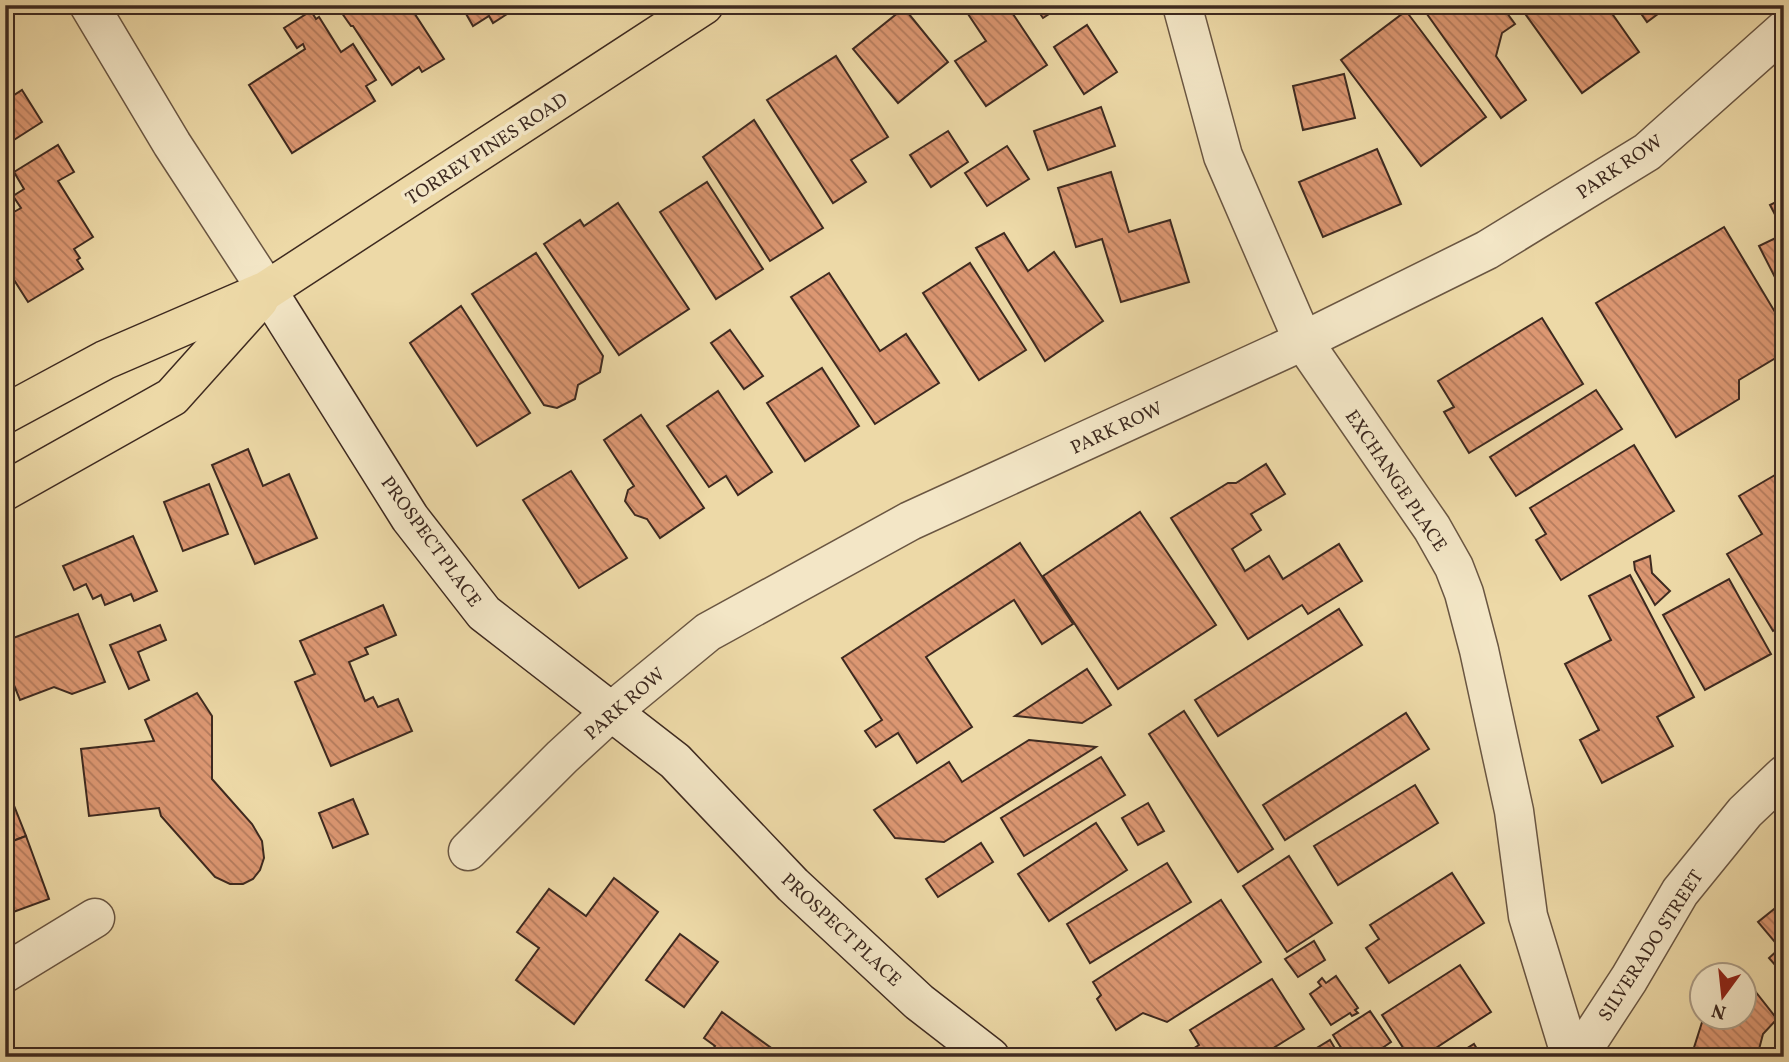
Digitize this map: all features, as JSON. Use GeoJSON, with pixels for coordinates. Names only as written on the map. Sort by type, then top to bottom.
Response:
{"type":"FeatureCollection","features":[{"type":"Feature","properties":{"kind":"main road","name":"TORREY PINES ROAD"},"geometry":{"type":"LineString","coordinates":[[5,414],[105,360],[267,290],[704,5]]}},
{"type":"Feature","properties":{"kind":"main road","name":"TORREY PINES ROAD"},"geometry":{"type":"LineString","coordinates":[[5,491],[173,397],[267,290]]}},
{"type":"Feature","properties":{"kind":"street","name":"PROSPECT PLACE"},"geometry":{"type":"LineString","coordinates":[[89,5],[172,144],[410,518],[484,613],[676,761],[793,885],[919,1002],[990,1057]]}},
{"type":"Feature","properties":{"kind":"street","name":"EXCHANGE PLACE"},"geometry":{"type":"LineString","coordinates":[[1182,5],[1223,156],[1303,341],[1432,528],[1454,567],[1464,593],[1514,811],[1528,916],[1571,1057]]}},
{"type":"Feature","properties":{"kind":"street","name":"PARK ROW"},"geometry":{"type":"LineString","coordinates":[[468,851],[612,711],[708,632],[910,521],[1303,341],[1487,250],[1647,152],[1784,30]]}},
{"type":"Feature","properties":{"kind":"street","name":"SILVERADO STREET"},"geometry":{"type":"LineString","coordinates":[[1578,1057],[1629,979],[1680,892],[1745,812],[1784,775]]}},
{"type":"Feature","properties":{"kind":"street"},"geometry":{"type":"LineString","coordinates":[[5,973],[95,918]]}},
{"type":"Feature","properties":{"kind":"building"},"geometry":{"type":"Polygon","coordinates":[[[345,5],[409,5],[444,59],[422,72],[419,67],[392,85],[339,9],[345,5]]]}},
{"type":"Feature","properties":{"kind":"building"},"geometry":{"type":"Polygon","coordinates":[[[461,5],[521,5],[493,23],[489,16],[473,26],[461,5]]]}},
{"type":"Feature","properties":{"kind":"building"},"geometry":{"type":"Polygon","coordinates":[[[962,5],[1007,5],[1047,65],[986,106],[955,61],[986,41],[962,5]]]}},
{"type":"Feature","properties":{"kind":"building"},"geometry":{"type":"Polygon","coordinates":[[[1034,5],[1063,5],[1043,18],[1034,5]]]}},
{"type":"Feature","properties":{"kind":"building"},"geometry":{"type":"Polygon","coordinates":[[[1501,5],[1515,24],[1502,33],[1496,56],[1526,100],[1501,118],[1422,7],[1501,5]]]}},
{"type":"Feature","properties":{"kind":"building"},"geometry":{"type":"Polygon","coordinates":[[[1524,5],[1606,5],[1639,52],[1582,93],[1521,8],[1524,5]]]}},
{"type":"Feature","properties":{"kind":"building"},"geometry":{"type":"Polygon","coordinates":[[[1635,5],[1670,5],[1647,22],[1635,5]]]}},
{"type":"Feature","properties":{"kind":"building"},"geometry":{"type":"Polygon","coordinates":[[[904,8],[948,62],[898,103],[853,49],[904,8]]]}},
{"type":"Feature","properties":{"kind":"building"},"geometry":{"type":"Polygon","coordinates":[[[311,11],[316,19],[319,17],[341,52],[353,44],[376,80],[366,86],[375,101],[292,153],[249,85],[305,49],[303,44],[297,48],[284,28],[311,11]]]}},
{"type":"Feature","properties":{"kind":"building"},"geometry":{"type":"Polygon","coordinates":[[[1406,11],[1486,117],[1421,166],[1341,60],[1406,11]]]}},
{"type":"Feature","properties":{"kind":"building"},"geometry":{"type":"Polygon","coordinates":[[[1087,25],[1117,72],[1084,94],[1054,47],[1087,25]]]}},
{"type":"Feature","properties":{"kind":"building"},"geometry":{"type":"Polygon","coordinates":[[[836,56],[888,137],[851,160],[866,182],[833,203],[767,100],[836,56]]]}},
{"type":"Feature","properties":{"kind":"building"},"geometry":{"type":"Polygon","coordinates":[[[1344,74],[1355,118],[1303,130],[1293,86],[1344,74]]]}},
{"type":"Feature","properties":{"kind":"building"},"geometry":{"type":"Polygon","coordinates":[[[22,90],[42,122],[6,145],[5,101],[22,90]]]}},
{"type":"Feature","properties":{"kind":"building"},"geometry":{"type":"Polygon","coordinates":[[[1101,107],[1115,146],[1048,170],[1034,131],[1101,107]]]}},
{"type":"Feature","properties":{"kind":"building"},"geometry":{"type":"Polygon","coordinates":[[[754,120],[823,228],[770,261],[703,157],[754,120]]]}},
{"type":"Feature","properties":{"kind":"building"},"geometry":{"type":"Polygon","coordinates":[[[948,131],[968,162],[931,187],[910,155],[948,131]]]}},
{"type":"Feature","properties":{"kind":"building"},"geometry":{"type":"Polygon","coordinates":[[[58,145],[74,172],[58,181],[93,237],[74,249],[83,269],[28,302],[14,280],[5,286],[5,217],[21,208],[13,196],[24,189],[14,172],[58,145]]]}},
{"type":"Feature","properties":{"kind":"building"},"geometry":{"type":"Polygon","coordinates":[[[1007,146],[1029,179],[987,206],[965,173],[1007,146]]]}},
{"type":"Feature","properties":{"kind":"building"},"geometry":{"type":"Polygon","coordinates":[[[1377,149],[1401,204],[1323,237],[1299,182],[1377,149]]]}},
{"type":"Feature","properties":{"kind":"building"},"geometry":{"type":"Polygon","coordinates":[[[1111,172],[1129,232],[1170,220],[1189,282],[1121,302],[1102,239],[1076,247],[1058,188],[1111,172]]]}},
{"type":"Feature","properties":{"kind":"building"},"geometry":{"type":"Polygon","coordinates":[[[707,182],[763,269],[716,299],[660,212],[707,182]]]}},
{"type":"Feature","properties":{"kind":"building"},"geometry":{"type":"Polygon","coordinates":[[[1784,198],[1784,232],[1770,205],[1784,198]]]}},
{"type":"Feature","properties":{"kind":"building"},"geometry":{"type":"Polygon","coordinates":[[[618,203],[689,309],[619,355],[544,244],[580,220],[584,226],[618,203]]]}},
{"type":"Feature","properties":{"kind":"building"},"geometry":{"type":"Polygon","coordinates":[[[1724,227],[1784,327],[1784,353],[1739,380],[1739,399],[1676,437],[1596,303],[1724,227]]]}},
{"type":"Feature","properties":{"kind":"building"},"geometry":{"type":"Polygon","coordinates":[[[1004,233],[1028,271],[1054,252],[1103,321],[1045,361],[976,248],[1004,233]]]}},
{"type":"Feature","properties":{"kind":"building"},"geometry":{"type":"Polygon","coordinates":[[[1784,234],[1784,295],[1759,246],[1784,234]]]}},
{"type":"Feature","properties":{"kind":"building"},"geometry":{"type":"Polygon","coordinates":[[[536,253],[603,356],[600,372],[578,385],[575,399],[557,408],[544,405],[472,294],[536,253]]]}},
{"type":"Feature","properties":{"kind":"building"},"geometry":{"type":"Polygon","coordinates":[[[970,263],[1026,350],[979,380],[923,293],[970,263]]]}},
{"type":"Feature","properties":{"kind":"building"},"geometry":{"type":"Polygon","coordinates":[[[829,273],[880,351],[906,334],[939,383],[875,424],[791,297],[829,273]]]}},
{"type":"Feature","properties":{"kind":"building"},"geometry":{"type":"Polygon","coordinates":[[[461,306],[530,413],[477,446],[410,343],[461,306]]]}},
{"type":"Feature","properties":{"kind":"building"},"geometry":{"type":"Polygon","coordinates":[[[1542,318],[1583,384],[1469,453],[1444,412],[1454,407],[1438,381],[1542,318]]]}},
{"type":"Feature","properties":{"kind":"building"},"geometry":{"type":"Polygon","coordinates":[[[730,330],[763,376],[744,389],[711,343],[730,330]]]}},
{"type":"Feature","properties":{"kind":"building"},"geometry":{"type":"Polygon","coordinates":[[[822,368],[859,426],[805,461],[767,403],[822,368]]]}},
{"type":"Feature","properties":{"kind":"building"},"geometry":{"type":"Polygon","coordinates":[[[1596,390],[1622,429],[1516,496],[1490,457],[1596,390]]]}},
{"type":"Feature","properties":{"kind":"building"},"geometry":{"type":"Polygon","coordinates":[[[718,391],[772,472],[738,495],[726,476],[709,487],[667,426],[718,391]]]}},
{"type":"Feature","properties":{"kind":"building"},"geometry":{"type":"Polygon","coordinates":[[[641,415],[704,508],[660,538],[647,519],[635,515],[625,501],[628,490],[634,486],[604,440],[641,415]]]}},
{"type":"Feature","properties":{"kind":"building"},"geometry":{"type":"Polygon","coordinates":[[[1634,445],[1674,511],[1561,580],[1536,540],[1546,534],[1530,508],[1634,445]]]}},
{"type":"Feature","properties":{"kind":"building"},"geometry":{"type":"Polygon","coordinates":[[[248,449],[263,486],[289,474],[317,538],[255,564],[212,465],[248,449]]]}},
{"type":"Feature","properties":{"kind":"building"},"geometry":{"type":"Polygon","coordinates":[[[1266,464],[1285,494],[1251,514],[1261,530],[1232,549],[1245,571],[1269,556],[1283,579],[1339,544],[1362,581],[1308,614],[1302,605],[1248,639],[1171,518],[1228,483],[1236,483],[1266,464]]]}},
{"type":"Feature","properties":{"kind":"building"},"geometry":{"type":"Polygon","coordinates":[[[571,471],[627,558],[579,588],[523,500],[571,471]]]}},
{"type":"Feature","properties":{"kind":"building"},"geometry":{"type":"Polygon","coordinates":[[[1775,475],[1784,489],[1784,625],[1773,631],[1727,554],[1762,534],[1739,496],[1775,475]]]}},
{"type":"Feature","properties":{"kind":"building"},"geometry":{"type":"Polygon","coordinates":[[[209,484],[228,534],[183,551],[164,502],[209,484]]]}},
{"type":"Feature","properties":{"kind":"building"},"geometry":{"type":"Polygon","coordinates":[[[1140,512],[1216,625],[1118,689],[1043,576],[1140,512]]]}},
{"type":"Feature","properties":{"kind":"building"},"geometry":{"type":"Polygon","coordinates":[[[133,536],[157,591],[134,601],[131,594],[105,605],[101,595],[93,599],[86,584],[74,590],[63,566],[133,536]]]}},
{"type":"Feature","properties":{"kind":"building"},"geometry":{"type":"Polygon","coordinates":[[[1020,543],[1073,624],[1042,644],[1014,600],[926,657],[972,727],[917,763],[898,733],[876,747],[865,731],[882,720],[842,658],[1020,543]]]}},
{"type":"Feature","properties":{"kind":"building"},"geometry":{"type":"Polygon","coordinates":[[[1650,556],[1652,573],[1670,591],[1655,605],[1635,570],[1634,562],[1650,556]]]}},
{"type":"Feature","properties":{"kind":"building"},"geometry":{"type":"Polygon","coordinates":[[[1630,575],[1694,697],[1657,717],[1673,746],[1602,783],[1580,740],[1599,730],[1565,664],[1611,640],[1589,596],[1630,575]]]}},
{"type":"Feature","properties":{"kind":"building"},"geometry":{"type":"Polygon","coordinates":[[[1729,579],[1771,654],[1705,690],[1663,615],[1729,579]]]}},
{"type":"Feature","properties":{"kind":"building"},"geometry":{"type":"Polygon","coordinates":[[[383,605],[396,635],[365,648],[368,654],[349,662],[365,701],[373,697],[378,707],[398,699],[412,731],[331,766],[295,682],[315,674],[300,641],[383,605]]]}},
{"type":"Feature","properties":{"kind":"building"},"geometry":{"type":"Polygon","coordinates":[[[1339,609],[1362,645],[1218,736],[1195,700],[1339,609]]]}},
{"type":"Feature","properties":{"kind":"building"},"geometry":{"type":"Polygon","coordinates":[[[78,614],[105,682],[72,694],[54,687],[20,700],[5,663],[5,641],[78,614]]]}},
{"type":"Feature","properties":{"kind":"building"},"geometry":{"type":"Polygon","coordinates":[[[160,625],[166,640],[138,652],[149,680],[129,689],[110,645],[160,625]]]}},
{"type":"Feature","properties":{"kind":"building"},"geometry":{"type":"Polygon","coordinates":[[[1087,669],[1111,705],[1082,723],[1015,716],[1087,669]]]}},
{"type":"Feature","properties":{"kind":"building"},"geometry":{"type":"Polygon","coordinates":[[[197,693],[212,716],[212,779],[252,824],[262,841],[264,858],[260,870],[253,879],[243,884],[230,884],[215,877],[161,816],[159,808],[89,816],[81,749],[154,741],[145,720],[197,693]]]}},
{"type":"Feature","properties":{"kind":"building"},"geometry":{"type":"Polygon","coordinates":[[[1184,711],[1273,849],[1238,872],[1149,734],[1184,711]]]}},
{"type":"Feature","properties":{"kind":"building"},"geometry":{"type":"Polygon","coordinates":[[[1406,713],[1429,749],[1285,840],[1263,805],[1406,713]]]}},
{"type":"Feature","properties":{"kind":"building"},"geometry":{"type":"Polygon","coordinates":[[[1029,740],[1096,747],[944,842],[895,838],[874,810],[949,762],[962,782],[1029,740]]]}},
{"type":"Feature","properties":{"kind":"building"},"geometry":{"type":"Polygon","coordinates":[[[1101,757],[1125,795],[1024,856],[1001,818],[1101,757]]]}},
{"type":"Feature","properties":{"kind":"building"},"geometry":{"type":"Polygon","coordinates":[[[5,783],[26,836],[5,844],[5,783]]]}},
{"type":"Feature","properties":{"kind":"building"},"geometry":{"type":"Polygon","coordinates":[[[1415,785],[1438,823],[1338,885],[1314,846],[1415,785]]]}},
{"type":"Feature","properties":{"kind":"building"},"geometry":{"type":"Polygon","coordinates":[[[353,799],[368,834],[333,848],[319,813],[353,799]]]}},
{"type":"Feature","properties":{"kind":"building"},"geometry":{"type":"Polygon","coordinates":[[[1148,803],[1164,831],[1138,845],[1122,818],[1148,803]]]}},
{"type":"Feature","properties":{"kind":"building"},"geometry":{"type":"Polygon","coordinates":[[[1096,823],[1127,870],[1049,921],[1018,874],[1096,823]]]}},
{"type":"Feature","properties":{"kind":"building"},"geometry":{"type":"Polygon","coordinates":[[[26,836],[49,899],[5,915],[5,844],[26,836]]]}},
{"type":"Feature","properties":{"kind":"building"},"geometry":{"type":"Polygon","coordinates":[[[981,843],[993,862],[938,897],[926,879],[981,843]]]}},
{"type":"Feature","properties":{"kind":"building"},"geometry":{"type":"Polygon","coordinates":[[[1289,856],[1332,923],[1287,952],[1243,886],[1289,856]]]}},
{"type":"Feature","properties":{"kind":"building"},"geometry":{"type":"Polygon","coordinates":[[[1167,863],[1191,902],[1090,963],[1067,924],[1167,863]]]}},
{"type":"Feature","properties":{"kind":"building"},"geometry":{"type":"Polygon","coordinates":[[[1452,873],[1484,923],[1389,983],[1366,948],[1379,939],[1370,925],[1452,873]]]}},
{"type":"Feature","properties":{"kind":"building"},"geometry":{"type":"Polygon","coordinates":[[[614,878],[658,912],[574,1024],[516,980],[539,948],[517,932],[549,889],[586,916],[614,878]]]}},
{"type":"Feature","properties":{"kind":"building"},"geometry":{"type":"Polygon","coordinates":[[[1221,900],[1261,962],[1167,1022],[1143,1013],[1116,1030],[1097,999],[1101,995],[1093,982],[1221,900]]]}},
{"type":"Feature","properties":{"kind":"building"},"geometry":{"type":"Polygon","coordinates":[[[1784,901],[1784,975],[1769,958],[1780,948],[1758,922],[1784,901]]]}},
{"type":"Feature","properties":{"kind":"building"},"geometry":{"type":"Polygon","coordinates":[[[680,934],[718,962],[684,1007],[646,980],[680,934]]]}},
{"type":"Feature","properties":{"kind":"building"},"geometry":{"type":"Polygon","coordinates":[[[1314,941],[1325,960],[1298,977],[1285,959],[1314,941]]]}},
{"type":"Feature","properties":{"kind":"building"},"geometry":{"type":"Polygon","coordinates":[[[1460,965],[1491,1012],[1422,1057],[1409,1057],[1382,1015],[1460,965]]]}},
{"type":"Feature","properties":{"kind":"building"},"geometry":{"type":"Polygon","coordinates":[[[1336,976],[1358,1008],[1355,1010],[1358,1013],[1352,1016],[1350,1013],[1331,1025],[1310,994],[1321,986],[1318,982],[1322,978],[1326,983],[1336,976]]]}},
{"type":"Feature","properties":{"kind":"building"},"geometry":{"type":"Polygon","coordinates":[[[1272,979],[1304,1029],[1259,1057],[1188,1057],[1186,1053],[1199,1045],[1190,1030],[1272,979]]]}},
{"type":"Feature","properties":{"kind":"building"},"geometry":{"type":"Polygon","coordinates":[[[1758,995],[1777,1019],[1763,1034],[1757,1057],[1691,1057],[1700,1030],[1758,1030],[1758,995]]]}},
{"type":"Feature","properties":{"kind":"building"},"geometry":{"type":"Polygon","coordinates":[[[1370,1011],[1391,1042],[1378,1051],[1381,1057],[1347,1057],[1333,1035],[1370,1011]]]}},
{"type":"Feature","properties":{"kind":"building"},"geometry":{"type":"Polygon","coordinates":[[[722,1012],[774,1050],[768,1057],[707,1057],[715,1046],[704,1038],[722,1012]]]}},
{"type":"Feature","properties":{"kind":"building"},"geometry":{"type":"Polygon","coordinates":[[[1330,1040],[1340,1057],[1302,1057],[1330,1040]]]}},
{"type":"Feature","properties":{"kind":"building"},"geometry":{"type":"Polygon","coordinates":[[[1474,1044],[1482,1057],[1453,1057],[1474,1044]]]}}]}
